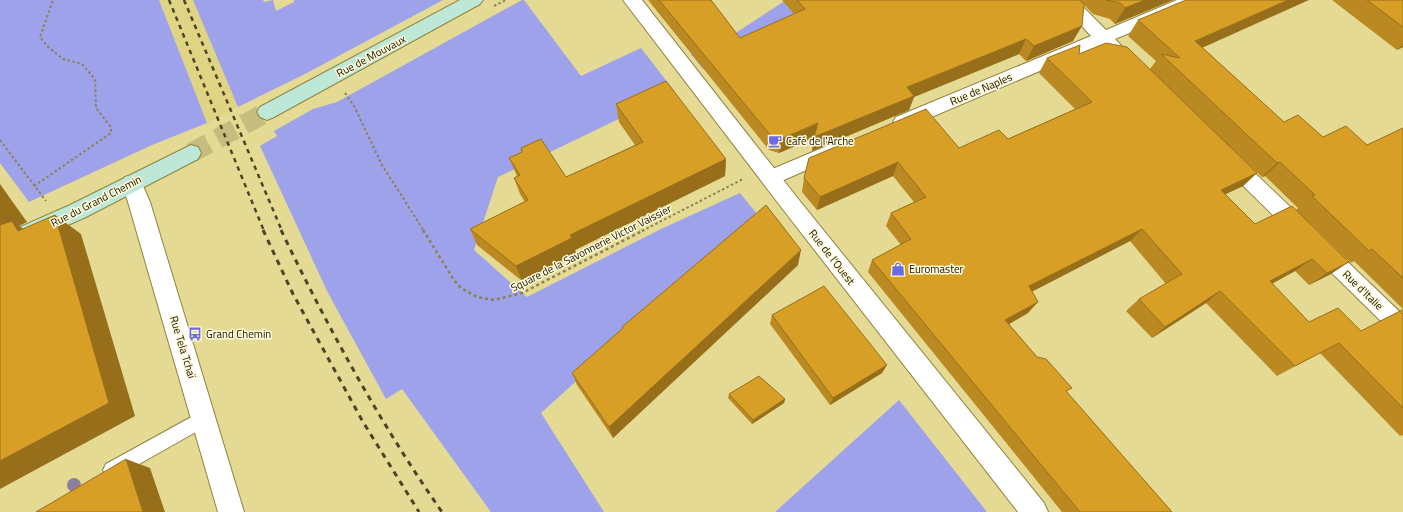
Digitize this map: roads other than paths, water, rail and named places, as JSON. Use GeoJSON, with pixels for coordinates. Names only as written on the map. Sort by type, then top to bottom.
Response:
{"type":"FeatureCollection","features":[{"type":"Feature","properties":{"kind":"main road","name":"Rue de Mouvaux"},"geometry":{"type":"LineString","coordinates":[[267,112],[474,0]]}},
{"type":"Feature","properties":{"kind":"main road","name":"Rue du Grand Chemin"},"geometry":{"type":"LineString","coordinates":[[0,246],[70,215],[191,153]]}},
{"type":"Feature","properties":{"kind":"street","name":"Rue de l'Ouest"},"geometry":{"type":"LineString","coordinates":[[632,0],[766,174],[1035,512]]}},
{"type":"Feature","properties":{"kind":"street"},"geometry":{"type":"LineString","coordinates":[[1066,0],[1138,71]]}},
{"type":"Feature","properties":{"kind":"street","name":"Rue de Naples"},"geometry":{"type":"LineString","coordinates":[[888,127],[1192,0]]}},
{"type":"Feature","properties":{"kind":"street"},"geometry":{"type":"LineString","coordinates":[[766,174],[853,142]]}},
{"type":"Feature","properties":{"kind":"street","name":"Rue d'Italie"},"geometry":{"type":"LineString","coordinates":[[1217,148],[1403,329]]}},
{"type":"Feature","properties":{"kind":"street","name":"Rue Tela Tchaï"},"geometry":{"type":"LineString","coordinates":[[132,183],[204,418],[231,512]]}},
{"type":"Feature","properties":{"kind":"street"},"geometry":{"type":"LineString","coordinates":[[98,478],[204,418]]}},
{"type":"Feature","properties":{"kind":"tunnel"},"geometry":{"type":"LineString","coordinates":[[191,153],[267,112]]}},
{"type":"Feature","properties":{"kind":"railway"},"geometry":{"type":"LineString","coordinates":[[169,0],[264,231]]}},
{"type":"Feature","properties":{"kind":"railway"},"geometry":{"type":"LineString","coordinates":[[184,0],[282,231]]}},
{"type":"Feature","properties":{"kind":"railway"},"geometry":{"type":"LineString","coordinates":[[263,230],[293,294],[363,422],[419,512]]}},
{"type":"Feature","properties":{"kind":"railway"},"geometry":{"type":"LineString","coordinates":[[281,230],[317,303],[376,410],[442,512]]}},
{"type":"Feature","properties":{"kind":"place","name":"Café de l'Arche"},"geometry":{"type":"Point","coordinates":[775,141]}},
{"type":"Feature","properties":{"kind":"place","name":"Euromaster"},"geometry":{"type":"Point","coordinates":[898,269]}},
{"type":"Feature","properties":{"kind":"place","name":"Grand Chemin"},"geometry":{"type":"Point","coordinates":[195,334]}}]}
